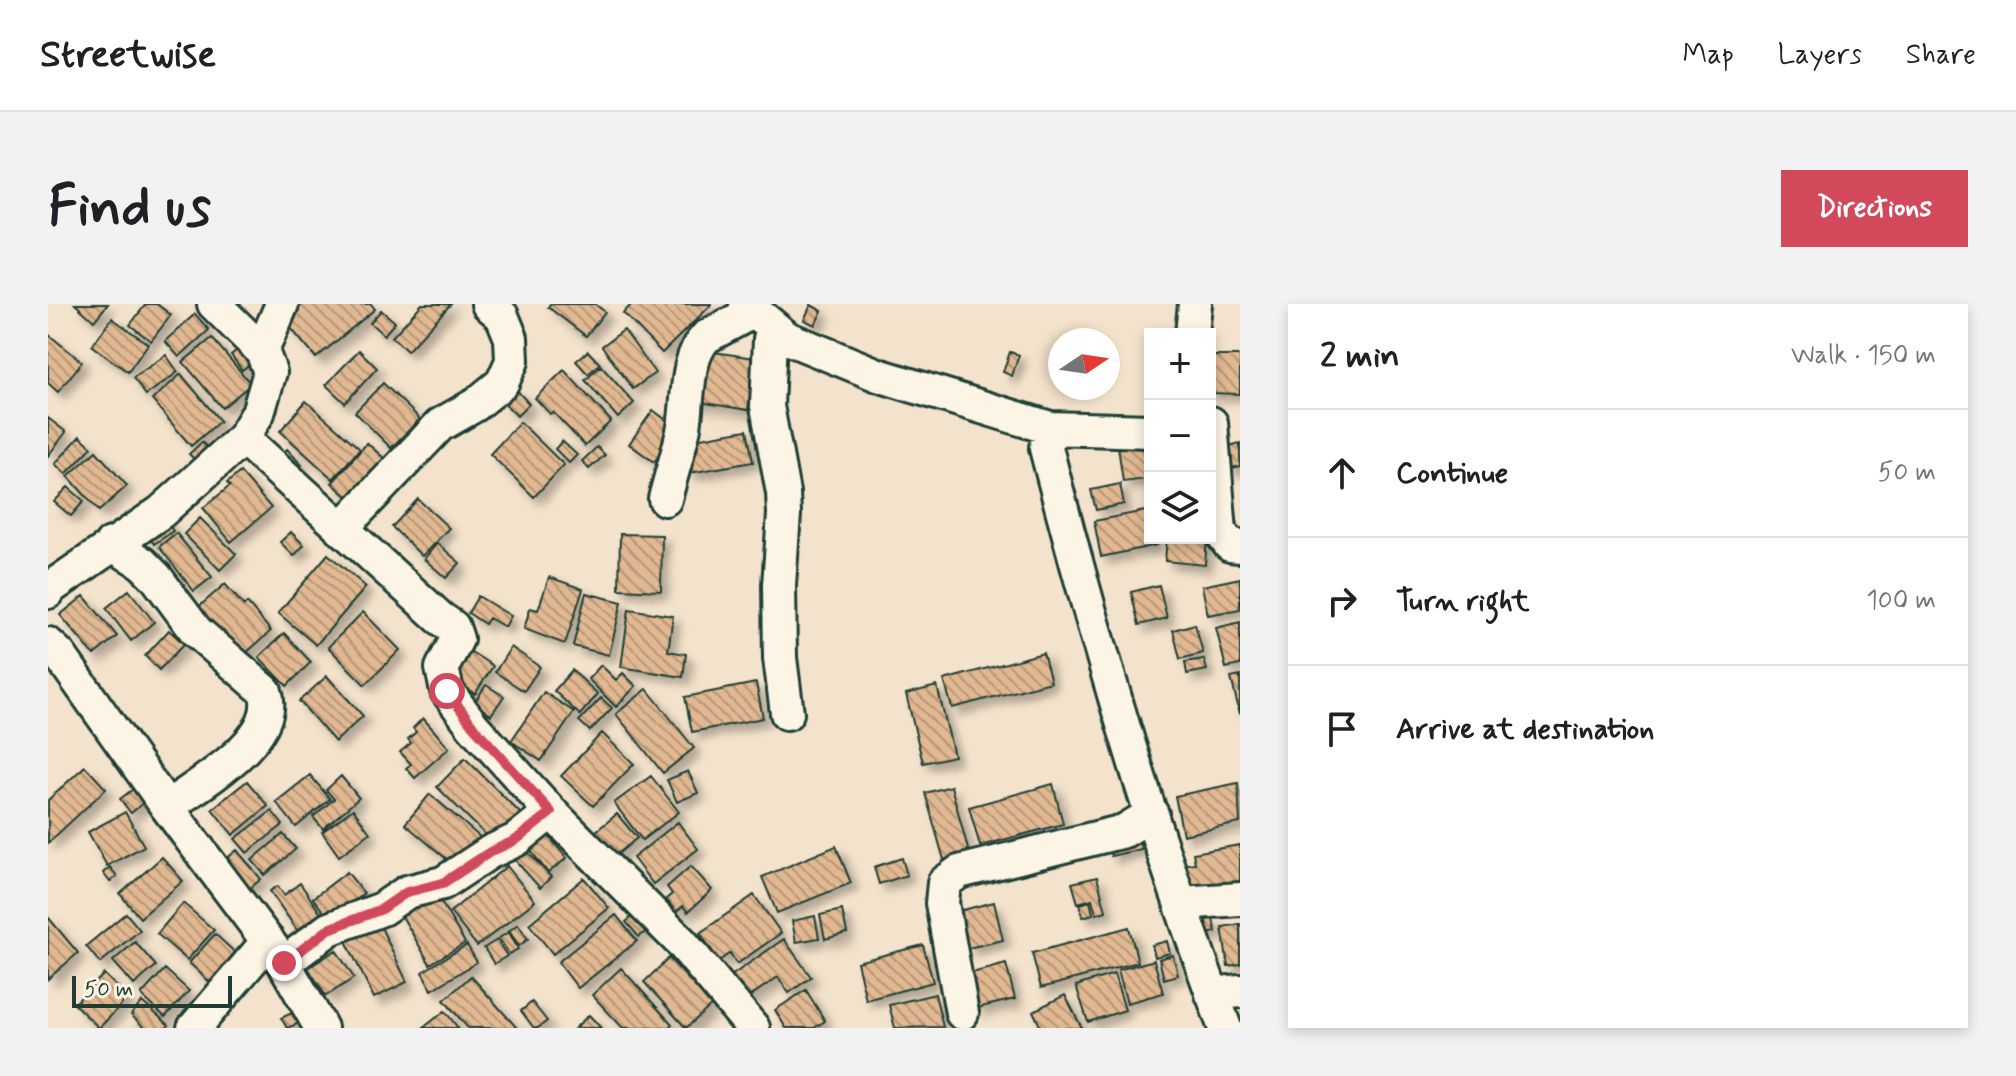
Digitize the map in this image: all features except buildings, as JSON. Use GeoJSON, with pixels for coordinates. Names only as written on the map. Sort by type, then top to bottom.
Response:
{"type":"FeatureCollection","features":[{"type":"Feature","properties":{"kind":"street"},"geometry":{"type":"LineString","coordinates":[[48,592],[111,544],[161,512],[243,438],[258,413],[270,372],[262,351],[214,304]]}},
{"type":"Feature","properties":{"kind":"street"},"geometry":{"type":"LineString","coordinates":[[262,351],[282,304]]}},
{"type":"Feature","properties":{"kind":"street"},"geometry":{"type":"LineString","coordinates":[[341,529],[440,425],[475,405],[502,383],[512,361],[511,338],[502,316],[488,304]]}},
{"type":"Feature","properties":{"kind":"street"},"geometry":{"type":"LineString","coordinates":[[1193,328],[1195,304]]}},
{"type":"Feature","properties":{"kind":"street"},"geometry":{"type":"LineString","coordinates":[[665,499],[683,428],[693,361],[700,343],[750,308],[787,338],[878,375],[1050,428],[1144,431]]}},
{"type":"Feature","properties":{"kind":"street"},"geometry":{"type":"LineString","coordinates":[[787,338],[770,339],[767,406],[783,493],[780,658],[787,713]]}},
{"type":"Feature","properties":{"kind":"street"},"geometry":{"type":"LineString","coordinates":[[1220,422],[1220,532],[1230,545],[1240,546]]}},
{"type":"Feature","properties":{"kind":"street"},"geometry":{"type":"LineString","coordinates":[[1050,428],[1046,448],[1079,577],[1181,903],[1226,993],[1225,1028]]}},
{"type":"Feature","properties":{"kind":"street"},"geometry":{"type":"LineString","coordinates":[[243,438],[453,627],[457,639],[442,668],[447,691],[473,726],[551,812],[682,943],[753,1028]]}},
{"type":"Feature","properties":{"kind":"street"},"geometry":{"type":"LineString","coordinates":[[111,544],[142,563],[196,631],[265,691],[269,702],[267,718],[249,744],[224,767],[167,807]]}},
{"type":"Feature","properties":{"kind":"street"},"geometry":{"type":"LineString","coordinates":[[48,644],[59,654],[167,807],[276,952],[321,1028]]}},
{"type":"Feature","properties":{"kind":"street"},"geometry":{"type":"LineString","coordinates":[[194,1028],[276,952],[382,909],[407,892],[443,883],[490,852],[516,840],[551,812]]}},
{"type":"Feature","properties":{"kind":"street"},"geometry":{"type":"LineString","coordinates":[[962,1013],[942,903],[944,883],[959,872],[1124,831],[1152,814]]}},
{"type":"Feature","properties":{"kind":"street"},"geometry":{"type":"LineString","coordinates":[[1181,903],[1240,899]]}},
{"type":"Feature","properties":{"kind":"route"},"geometry":{"type":"LineString","coordinates":[[284,963],[329,929],[382,909],[407,892],[443,883],[490,852],[516,840],[551,812],[473,726],[447,691]]}}]}
